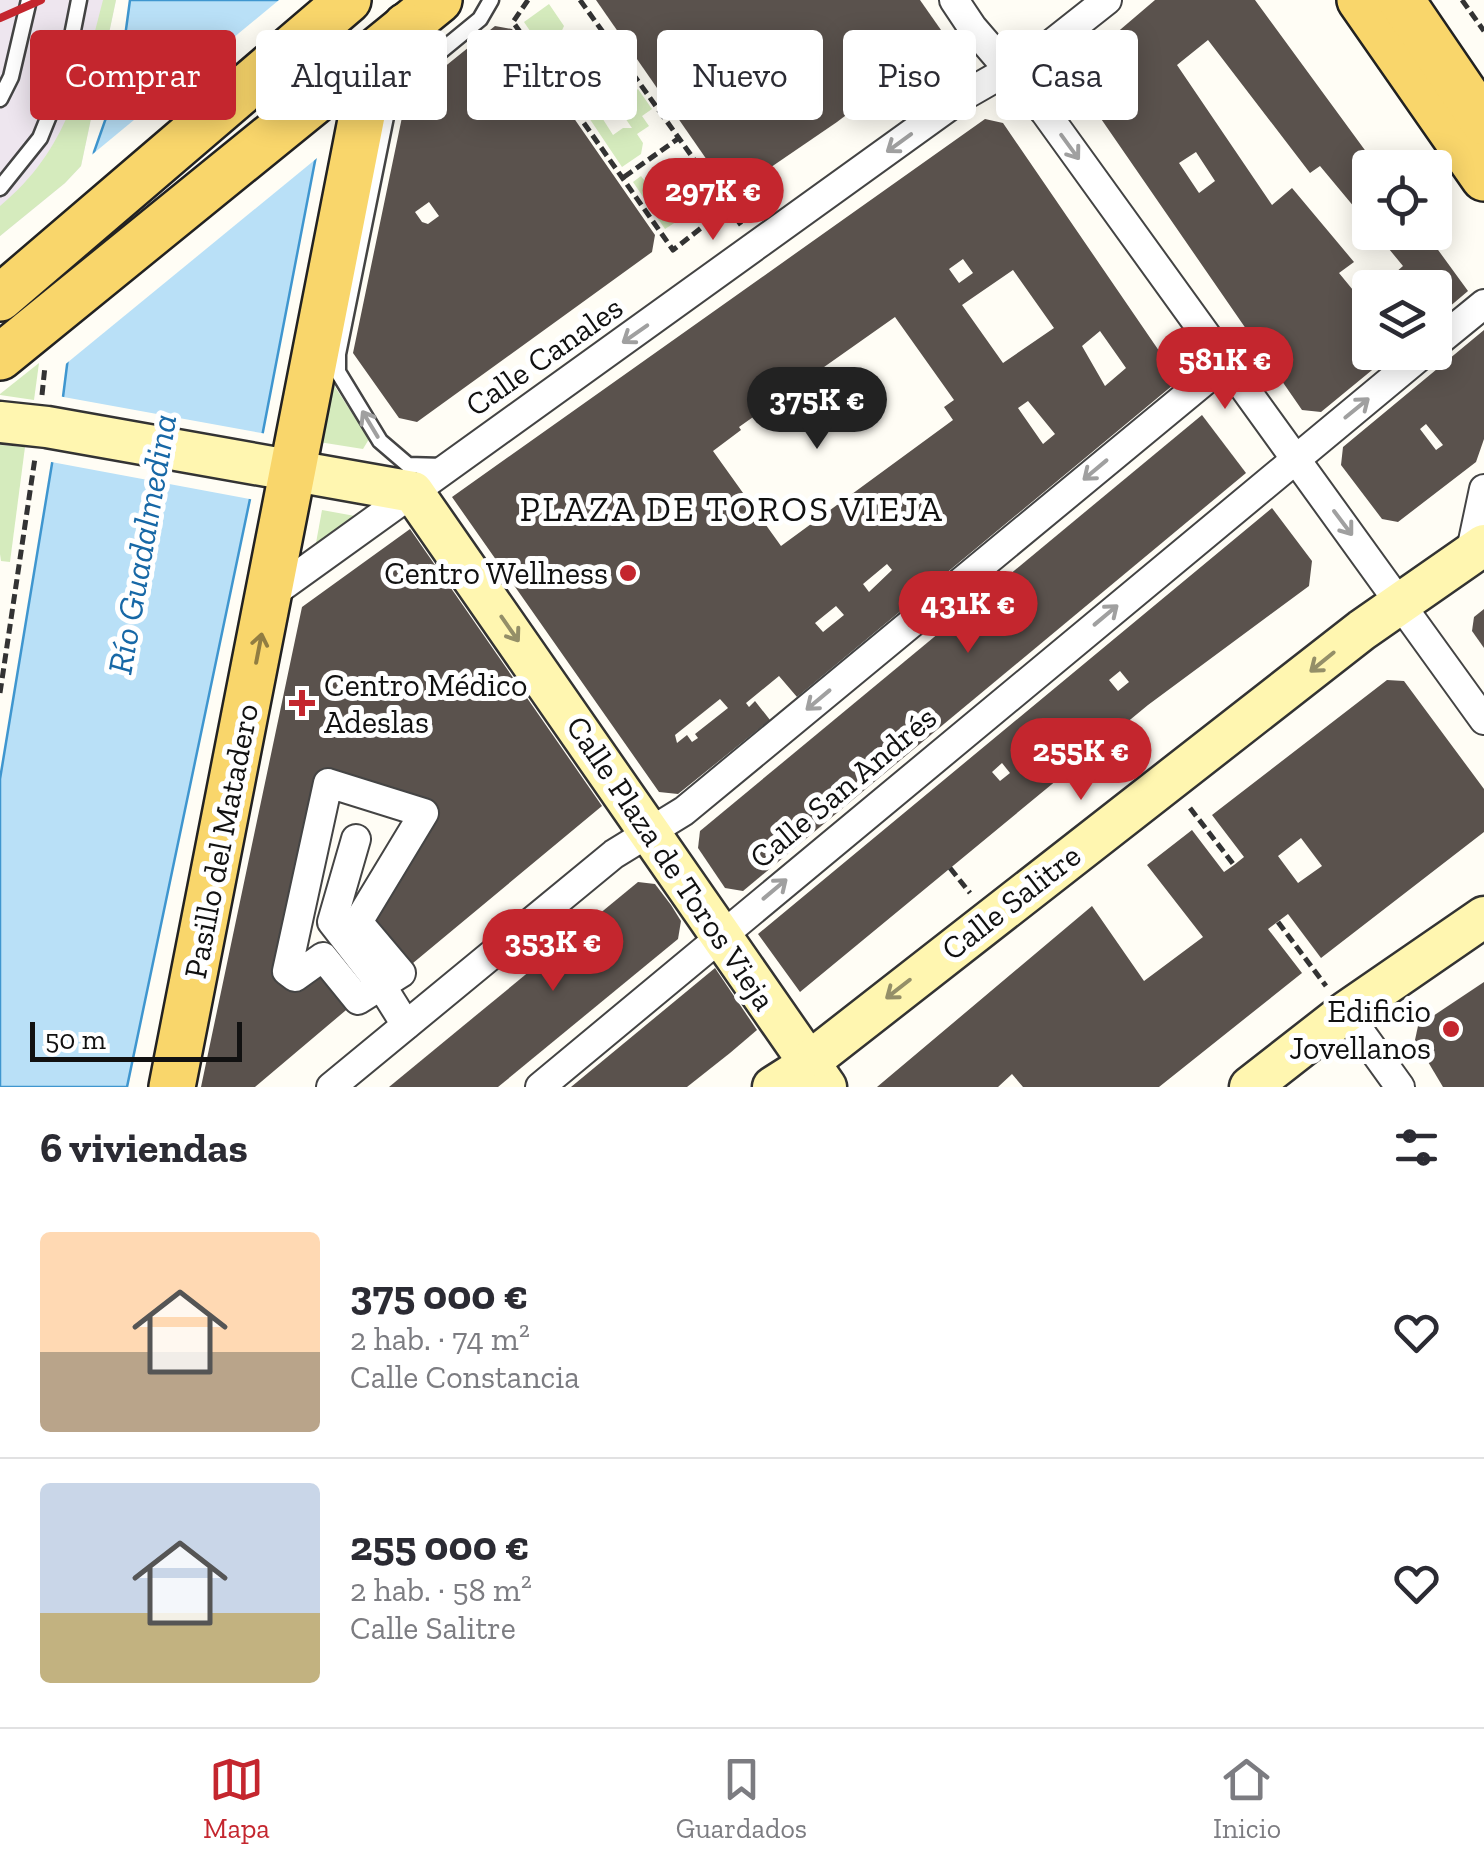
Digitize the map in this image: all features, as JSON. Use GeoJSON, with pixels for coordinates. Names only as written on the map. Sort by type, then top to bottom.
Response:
{"type":"FeatureCollection","features":[{"type":"Feature","properties":{"kind":"main road"},"geometry":{"type":"LineString","coordinates":[[0,298],[348,0]]}},
{"type":"Feature","properties":{"kind":"main road"},"geometry":{"type":"LineString","coordinates":[[1360,0],[1484,178]]}},
{"type":"Feature","properties":{"kind":"main road"},"geometry":{"type":"LineString","coordinates":[[1400,0],[1484,122]]}},
{"type":"Feature","properties":{"kind":"main road"},"geometry":{"type":"LineString","coordinates":[[238,94],[256,88]]}},
{"type":"Feature","properties":{"kind":"main road"},"geometry":{"type":"LineString","coordinates":[[0,357],[49,338],[320,120]]}},
{"type":"Feature","properties":{"kind":"main road","name":"Pasillo del Matadero"},"geometry":{"type":"LineString","coordinates":[[172,1087],[269,596],[286,471],[355,120]]}},
{"type":"Feature","properties":{"kind":"main road"},"geometry":{"type":"LineString","coordinates":[[0,422],[42,425],[413,492]]}},
{"type":"Feature","properties":{"kind":"main road","name":"Calle Plaza de Toros Vieja"},"geometry":{"type":"LineString","coordinates":[[413,492],[722,933],[794,1080]]}},
{"type":"Feature","properties":{"kind":"main road","name":"Calle Salitre"},"geometry":{"type":"LineString","coordinates":[[794,1080],[1168,780],[1477,550]]}},
{"type":"Feature","properties":{"kind":"main road"},"geometry":{"type":"LineString","coordinates":[[1250,1087],[1346,1012],[1484,918]]}},
{"type":"Feature","properties":{"kind":"street"},"geometry":{"type":"LineString","coordinates":[[954,0],[996,53]]}},
{"type":"Feature","properties":{"kind":"street","name":"Calle Canales"},"geometry":{"type":"LineString","coordinates":[[1069,30],[1107,0]]}},
{"type":"Feature","properties":{"kind":"street","name":"Calle Canales"},"geometry":{"type":"LineString","coordinates":[[413,492],[964,95],[996,77]]}},
{"type":"Feature","properties":{"kind":"street"},"geometry":{"type":"LineString","coordinates":[[1050,120],[1484,720]]}},
{"type":"Feature","properties":{"kind":"street"},"geometry":{"type":"LineString","coordinates":[[1452,330],[1484,304]]}},
{"type":"Feature","properties":{"kind":"street"},"geometry":{"type":"LineString","coordinates":[[331,1087],[614,854],[684,811],[1225,364]]}},
{"type":"Feature","properties":{"kind":"street","name":"Calle San Andrés"},"geometry":{"type":"LineString","coordinates":[[540,1087],[1403,370]]}},
{"type":"Feature","properties":{"kind":"street","name":"Calle Salitre"},"geometry":{"type":"LineString","coordinates":[[1477,550],[1484,490]]}},
{"type":"Feature","properties":{"kind":"street"},"geometry":{"type":"LineString","coordinates":[[269,596],[413,492]]}},
{"type":"Feature","properties":{"kind":"street"},"geometry":{"type":"LineString","coordinates":[[328,783],[424,813],[358,922],[401,973],[381,985],[358,1000],[322,957],[296,977],[287,971],[328,783]]}},
{"type":"Feature","properties":{"kind":"street"},"geometry":{"type":"LineString","coordinates":[[356,839],[332,922],[381,985],[406,1025]]}},
{"type":"Feature","properties":{"kind":"street"},"geometry":{"type":"LineString","coordinates":[[1346,1012],[1400,1087]]}},
{"type":"Feature","properties":{"kind":"lane"},"geometry":{"type":"LineString","coordinates":[[0,99],[11,77],[29,0]]}},
{"type":"Feature","properties":{"kind":"lane"},"geometry":{"type":"LineString","coordinates":[[0,188],[40,138],[63,81],[79,0]]}},
{"type":"Feature","properties":{"kind":"lane"},"geometry":{"type":"LineString","coordinates":[[447,38],[480,19],[491,0]]}},
{"type":"Feature","properties":{"kind":"lane","name":"Pasillo del Matadero"},"geometry":{"type":"LineString","coordinates":[[359,120],[338,372],[380,441],[408,465],[449,466]]}},
{"type":"Feature","properties":{"kind":"path"},"geometry":{"type":"LineString","coordinates":[[519,30],[513,22],[528,0]]}},
{"type":"Feature","properties":{"kind":"path"},"geometry":{"type":"LineString","coordinates":[[580,0],[602,30]]}},
{"type":"Feature","properties":{"kind":"path"},"geometry":{"type":"LineString","coordinates":[[1462,0],[1484,30]]}},
{"type":"Feature","properties":{"kind":"path"},"geometry":{"type":"LineString","coordinates":[[637,79],[756,248]]}},
{"type":"Feature","properties":{"kind":"path"},"geometry":{"type":"LineString","coordinates":[[583,120],[672,250],[728,207]]}},
{"type":"Feature","properties":{"kind":"path"},"geometry":{"type":"LineString","coordinates":[[623,178],[678,138]]}},
{"type":"Feature","properties":{"kind":"path"},"geometry":{"type":"LineString","coordinates":[[0,693],[42,425],[49,338]]}},
{"type":"Feature","properties":{"kind":"path"},"geometry":{"type":"LineString","coordinates":[[1168,780],[1234,865]]}},
{"type":"Feature","properties":{"kind":"path"},"geometry":{"type":"LineString","coordinates":[[1278,922],[1346,1012]]}},
{"type":"Feature","properties":{"kind":"shaded area"},"geometry":{"type":"Polygon","coordinates":[[[0,0],[116,0],[110,30],[30,30],[30,120],[91,120],[81,166],[0,236],[0,0]]]}},
{"type":"Feature","properties":{"kind":"green space"},"geometry":{"type":"Polygon","coordinates":[[[103,0],[116,0],[110,30],[95,30],[103,0]]]}},
{"type":"Feature","properties":{"kind":"green space"},"geometry":{"type":"Polygon","coordinates":[[[549,4],[564,26],[562,30],[529,30],[524,22],[549,4]]]}},
{"type":"Feature","properties":{"kind":"green space"},"geometry":{"type":"Polygon","coordinates":[[[638,89],[652,109],[642,116],[649,126],[637,134],[643,143],[641,154],[622,167],[590,120],[603,120],[613,135],[623,128],[632,128],[626,120],[637,120],[638,89]]]}},
{"type":"Feature","properties":{"kind":"green space"},"geometry":{"type":"Polygon","coordinates":[[[65,120],[91,120],[81,166],[0,236],[0,206],[42,162],[65,120]]]}},
{"type":"Feature","properties":{"kind":"green space"},"geometry":{"type":"Polygon","coordinates":[[[641,176],[654,193],[665,186],[674,187],[685,202],[682,218],[665,229],[633,182],[641,176]]]}},
{"type":"Feature","properties":{"kind":"green space"},"geometry":{"type":"Polygon","coordinates":[[[39,363],[34,400],[0,395],[0,394],[39,363]]]}},
{"type":"Feature","properties":{"kind":"green space"},"geometry":{"type":"Polygon","coordinates":[[[331,373],[335,387],[369,439],[363,449],[319,442],[331,373]]]}},
{"type":"Feature","properties":{"kind":"green space"},"geometry":{"type":"Polygon","coordinates":[[[0,445],[25,447],[10,562],[1,561],[0,554],[0,445]]]}},
{"type":"Feature","properties":{"kind":"green space"},"geometry":{"type":"Polygon","coordinates":[[[322,510],[355,518],[319,544],[316,543],[322,510]]]}},
{"type":"Feature","properties":{"kind":"water","name":"Río Guadalmedina"},"geometry":{"type":"Polygon","coordinates":[[[130,0],[346,0],[340,30],[256,30],[256,120],[323,120],[250,499],[127,1087],[0,1087],[0,779],[63,397],[94,152],[105,120],[236,120],[236,30],[126,30],[130,0]]]}},
{"type":"Feature","properties":{"kind":"pier"},"geometry":{"type":"Polygon","coordinates":[[[279,0],[351,0],[345,30],[256,30],[256,120],[328,120],[322,154],[62,367],[88,158],[134,120],[236,120],[236,36],[279,0]]]}},
{"type":"Feature","properties":{"kind":"pier"},"geometry":{"type":"Polygon","coordinates":[[[58,396],[267,434],[255,500],[46,461],[58,396]]]}},
{"type":"Feature","properties":{"kind":"building"},"geometry":{"type":"Polygon","coordinates":[[[596,0],[920,0],[941,30],[843,30],[843,117],[739,189],[725,186],[679,120],[823,120],[823,30],[657,30],[657,88],[637,59],[637,30],[617,30],[596,0]]]}},
{"type":"Feature","properties":{"kind":"building"},"geometry":{"type":"Polygon","coordinates":[[[1155,0],[1255,0],[1365,150],[1352,150],[1352,204],[1320,166],[1310,173],[1208,40],[1177,65],[1272,205],[1292,188],[1354,262],[1339,273],[1352,289],[1352,370],[1372,370],[1321,412],[1302,410],[1102,120],[1138,120],[1138,30],[1120,30],[1155,0]],[[1196,152],[1179,163],[1199,193],[1215,181],[1196,152]]]}},
{"type":"Feature","properties":{"kind":"building"},"geometry":{"type":"Polygon","coordinates":[[[467,49],[467,120],[575,120],[655,235],[652,252],[417,422],[399,418],[353,353],[401,120],[447,120],[447,65],[467,49]],[[429,202],[415,212],[428,224],[439,216],[429,202]]]}},
{"type":"Feature","properties":{"kind":"building"},"geometry":{"type":"Polygon","coordinates":[[[985,119],[1003,123],[1179,380],[797,697],[779,676],[746,703],[749,707],[755,701],[770,720],[678,794],[659,792],[452,497],[985,119]],[[963,259],[949,269],[959,283],[973,273],[963,259]],[[1013,270],[962,305],[1003,363],[1054,328],[1013,270]],[[895,317],[739,427],[741,430],[713,451],[781,546],[953,420],[944,407],[954,400],[895,317]],[[1100,331],[1082,346],[1105,386],[1126,368],[1100,331]],[[1028,401],[1018,408],[1043,444],[1055,434],[1028,401]],[[887,564],[863,584],[869,592],[892,570],[887,564]],[[836,606],[815,623],[823,632],[844,615],[836,606]],[[720,699],[675,735],[677,743],[687,735],[692,742],[698,738],[695,734],[728,708],[720,699]]]}},
{"type":"Feature","properties":{"kind":"building"},"geometry":{"type":"Polygon","coordinates":[[[1390,250],[1438,250],[1468,291],[1452,305],[1452,270],[1398,270],[1403,266],[1390,250]]]}},
{"type":"Feature","properties":{"kind":"building"},"geometry":{"type":"Polygon","coordinates":[[[1484,330],[1484,439],[1476,462],[1398,522],[1382,519],[1341,465],[1343,447],[1436,370],[1452,370],[1452,357],[1484,330]],[[1426,424],[1420,429],[1436,450],[1443,445],[1426,424]]]}},
{"type":"Feature","properties":{"kind":"building"},"geometry":{"type":"Polygon","coordinates":[[[1202,415],[1246,473],[743,891],[725,888],[698,848],[700,831],[1202,415]]]}},
{"type":"Feature","properties":{"kind":"building"},"geometry":{"type":"Polygon","coordinates":[[[1272,508],[1312,561],[1309,586],[1148,705],[800,992],[758,934],[1272,508]],[[1120,671],[1109,680],[1118,691],[1129,682],[1120,671]],[[1002,763],[992,772],[1000,781],[1010,773],[1002,763]]]}},
{"type":"Feature","properties":{"kind":"building"},"geometry":{"type":"Polygon","coordinates":[[[410,529],[602,806],[401,973],[358,922],[424,813],[328,783],[287,971],[323,957],[358,1000],[255,1087],[201,1087],[302,607],[410,529]]]}},
{"type":"Feature","properties":{"kind":"building"},"geometry":{"type":"Polygon","coordinates":[[[1484,609],[1484,648],[1472,631],[1474,617],[1484,609]]]}},
{"type":"Feature","properties":{"kind":"building"},"geometry":{"type":"Polygon","coordinates":[[[1387,680],[1404,681],[1484,789],[1484,832],[1321,958],[1288,914],[1268,929],[1302,973],[1159,1087],[1023,1087],[1012,1074],[998,1087],[877,1087],[1092,906],[1144,981],[1203,937],[1147,865],[1192,830],[1224,872],[1234,865],[1244,857],[1212,815],[1387,680]],[[1301,838],[1278,856],[1298,883],[1322,866],[1301,838]]]}},
{"type":"Feature","properties":{"kind":"building"},"geometry":{"type":"Polygon","coordinates":[[[638,882],[655,884],[671,905],[681,921],[678,939],[498,1087],[389,1087],[638,882]]]}},
{"type":"Feature","properties":{"kind":"building"},"geometry":{"type":"Polygon","coordinates":[[[715,968],[757,1030],[730,1053],[687,1087],[571,1087],[715,968]]]}},
{"type":"Feature","properties":{"kind":"building","name":"Edificio Jovellanos"},"geometry":{"type":"Polygon","coordinates":[[[1484,982],[1484,1087],[1443,1087],[1415,1040],[1418,1026],[1484,982]]]}},
{"type":"Feature","properties":{"kind":"railway"},"geometry":{"type":"LineString","coordinates":[[0,18],[41,0]]}},
{"type":"Feature","properties":{"kind":"place","name":"Centro Wellness"},"geometry":{"type":"Point","coordinates":[628,573]}},
{"type":"Feature","properties":{"kind":"place","name":"Centro Médico Adeslas"},"geometry":{"type":"Point","coordinates":[302,703]}},
{"type":"Feature","properties":{"kind":"place","name":"Edificio Jovellanos"},"geometry":{"type":"Point","coordinates":[1451,1029]}},
{"type":"Feature","properties":{"kind":"district","name":"PLAZA DE TOROS VIEJA"},"geometry":{"type":"Point","coordinates":[732,509]}}]}
